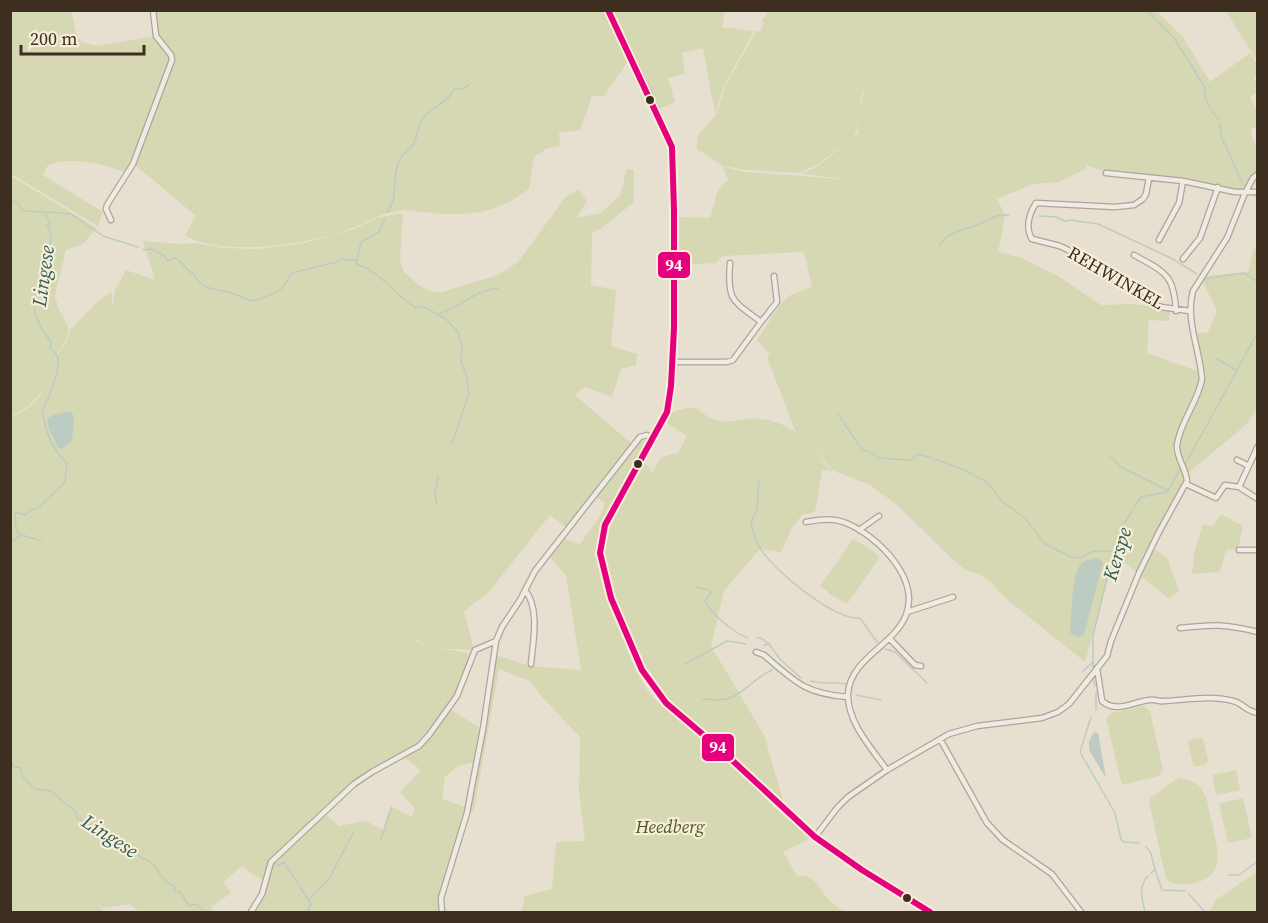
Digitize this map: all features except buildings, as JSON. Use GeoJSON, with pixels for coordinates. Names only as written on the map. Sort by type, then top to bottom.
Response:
{"type":"FeatureCollection","features":[{"type":"Feature","properties":{"kind":"main road"},"geometry":{"type":"LineString","coordinates":[[608,10],[672,147],[674,210],[673,362],[666,412],[616,502],[602,536],[600,553],[616,614],[642,670],[657,693],[815,837],[862,870],[930,912]]}},
{"type":"Feature","properties":{"kind":"street"},"geometry":{"type":"LineString","coordinates":[[111,220],[107,205],[133,164],[172,60],[171,55],[156,36],[153,10]]}},
{"type":"Feature","properties":{"kind":"street"},"geometry":{"type":"LineString","coordinates":[[1106,173],[1183,181],[1245,193],[1257,192]]}},
{"type":"Feature","properties":{"kind":"street"},"geometry":{"type":"LineString","coordinates":[[815,837],[842,802],[887,770],[940,739],[969,727],[1053,715],[1073,700],[1107,656],[1111,640],[1152,547],[1186,484],[1186,474],[1177,448],[1200,388],[1201,373],[1191,333],[1190,300],[1197,282],[1227,238],[1245,193],[1257,174]]}},
{"type":"Feature","properties":{"kind":"street","name":"REHWINKEL"},"geometry":{"type":"LineString","coordinates":[[1149,178],[1146,194],[1134,205],[1115,207],[1036,203],[1029,218],[1028,233],[1032,239],[1070,251],[1144,299],[1176,311],[1190,311]]}},
{"type":"Feature","properties":{"kind":"street"},"geometry":{"type":"LineString","coordinates":[[1159,240],[1179,203],[1183,181]]}},
{"type":"Feature","properties":{"kind":"street"},"geometry":{"type":"LineString","coordinates":[[1183,259],[1200,238],[1218,187]]}},
{"type":"Feature","properties":{"kind":"street"},"geometry":{"type":"LineString","coordinates":[[1134,255],[1167,276],[1174,287],[1176,311]]}},
{"type":"Feature","properties":{"kind":"street"},"geometry":{"type":"LineString","coordinates":[[729,263],[728,282],[733,300],[761,322]]}},
{"type":"Feature","properties":{"kind":"street"},"geometry":{"type":"LineString","coordinates":[[673,362],[733,360],[777,302],[774,276]]}},
{"type":"Feature","properties":{"kind":"street"},"geometry":{"type":"LineString","coordinates":[[442,912],[441,898],[470,795],[483,729],[496,641],[501,627],[535,571],[639,437],[647,435],[653,439]]}},
{"type":"Feature","properties":{"kind":"street"},"geometry":{"type":"LineString","coordinates":[[1239,488],[1257,446]]}},
{"type":"Feature","properties":{"kind":"street"},"geometry":{"type":"LineString","coordinates":[[1237,460],[1249,466]]}},
{"type":"Feature","properties":{"kind":"street"},"geometry":{"type":"LineString","coordinates":[[1186,484],[1216,498],[1226,485],[1239,488],[1257,499]]}},
{"type":"Feature","properties":{"kind":"street"},"geometry":{"type":"LineString","coordinates":[[859,530],[879,516]]}},
{"type":"Feature","properties":{"kind":"street"},"geometry":{"type":"LineString","coordinates":[[806,522],[823,519],[845,523],[859,530],[897,563],[907,588],[907,612],[901,624],[890,639],[865,660],[853,676],[848,697],[850,711],[857,726],[887,770]]}},
{"type":"Feature","properties":{"kind":"street"},"geometry":{"type":"LineString","coordinates":[[1239,550],[1257,550]]}},
{"type":"Feature","properties":{"kind":"street"},"geometry":{"type":"LineString","coordinates":[[525,590],[533,611],[531,664]]}},
{"type":"Feature","properties":{"kind":"street"},"geometry":{"type":"LineString","coordinates":[[907,612],[953,597]]}},
{"type":"Feature","properties":{"kind":"street"},"geometry":{"type":"LineString","coordinates":[[1180,628],[1216,624],[1257,632]]}},
{"type":"Feature","properties":{"kind":"street"},"geometry":{"type":"LineString","coordinates":[[890,639],[915,664],[921,666]]}},
{"type":"Feature","properties":{"kind":"street"},"geometry":{"type":"LineString","coordinates":[[251,912],[262,894],[271,862],[354,784],[372,771],[419,746],[440,722],[457,696],[475,650],[496,641]]}},
{"type":"Feature","properties":{"kind":"street"},"geometry":{"type":"LineString","coordinates":[[756,652],[805,688],[816,693],[848,697]]}},
{"type":"Feature","properties":{"kind":"street"},"geometry":{"type":"LineString","coordinates":[[1096,668],[1102,701],[1105,704],[1125,707],[1151,699],[1162,702],[1192,698],[1236,701],[1248,711],[1257,712]]}},
{"type":"Feature","properties":{"kind":"street"},"geometry":{"type":"LineString","coordinates":[[940,739],[987,823],[1003,840],[1052,874],[1081,912]]}},
{"type":"Feature","properties":{"kind":"green space"},"geometry":{"type":"Polygon","coordinates":[[[10,11],[71,11],[76,33],[81,42],[97,46],[155,36],[168,51],[171,59],[142,140],[126,173],[98,164],[66,161],[48,165],[43,175],[103,212],[98,226],[11,174],[10,11]]]}},
{"type":"Feature","properties":{"kind":"green space"},"geometry":{"type":"Polygon","coordinates":[[[154,11],[605,11],[629,60],[604,96],[592,96],[580,130],[559,133],[560,146],[546,149],[534,157],[529,189],[505,204],[482,212],[458,214],[398,211],[381,215],[338,233],[294,243],[245,247],[222,246],[201,242],[185,235],[196,216],[134,164],[172,59],[157,35],[154,11]]]}},
{"type":"Feature","properties":{"kind":"green space"},"geometry":{"type":"Polygon","coordinates":[[[611,11],[725,11],[722,27],[754,31],[724,86],[715,114],[703,48],[682,53],[685,73],[668,78],[675,102],[659,109],[611,11]]]}},
{"type":"Feature","properties":{"kind":"green space"},"geometry":{"type":"Polygon","coordinates":[[[764,11],[1156,11],[1183,37],[1210,82],[1250,53],[1257,64],[1257,75],[1253,78],[1257,84],[1257,92],[1250,98],[1257,110],[1257,127],[1251,128],[1252,139],[1257,145],[1257,173],[1240,191],[1198,181],[1107,172],[1086,165],[1086,169],[1059,182],[1033,184],[997,199],[1005,215],[998,252],[1022,258],[1058,276],[1101,305],[1133,304],[1170,310],[1169,321],[1149,320],[1147,353],[1200,372],[1199,388],[1176,440],[1184,481],[1149,546],[1167,557],[1179,591],[1169,599],[1118,557],[1112,566],[1085,662],[1010,602],[993,586],[994,584],[981,575],[964,569],[896,504],[870,485],[834,471],[819,452],[797,435],[819,453],[826,466],[833,471],[822,470],[815,512],[802,515],[792,528],[781,552],[760,549],[724,591],[711,646],[764,735],[783,800],[780,800],[666,698],[645,670],[619,611],[609,580],[604,553],[610,519],[643,460],[652,473],[661,457],[678,453],[687,436],[667,423],[669,414],[694,408],[720,421],[767,420],[786,426],[796,433],[767,357],[770,354],[757,340],[786,299],[812,287],[804,252],[722,256],[716,263],[676,265],[676,217],[710,218],[718,190],[728,180],[723,167],[747,172],[854,180],[802,174],[818,166],[858,133],[859,117],[854,136],[817,165],[798,173],[723,166],[697,149],[700,132],[716,115],[725,87],[756,31],[760,32],[764,23],[761,22],[767,13],[764,11]]]}},
{"type":"Feature","properties":{"kind":"green space"},"geometry":{"type":"Polygon","coordinates":[[[1226,11],[1257,11],[1257,61],[1229,16],[1226,11]]]}},
{"type":"Feature","properties":{"kind":"green space"},"geometry":{"type":"Polygon","coordinates":[[[627,169],[634,170],[634,202],[602,228],[592,233],[591,285],[616,290],[611,346],[637,354],[636,365],[621,369],[612,397],[585,387],[575,395],[631,443],[566,527],[550,515],[488,593],[464,611],[474,650],[437,648],[471,655],[457,693],[419,746],[371,769],[353,783],[270,861],[263,881],[242,866],[223,882],[231,893],[211,907],[213,912],[139,912],[130,904],[102,908],[93,897],[104,912],[11,912],[11,417],[30,406],[44,389],[29,406],[11,416],[11,176],[97,228],[83,244],[66,250],[55,295],[58,308],[69,329],[65,342],[47,370],[66,343],[70,330],[99,300],[112,292],[112,308],[115,290],[126,270],[155,280],[143,241],[258,249],[304,243],[354,229],[377,218],[403,213],[400,260],[404,272],[420,286],[432,292],[442,292],[498,275],[518,262],[565,198],[578,189],[587,201],[576,218],[601,213],[620,195],[627,169]]]}},
{"type":"Feature","properties":{"kind":"green space"},"geometry":{"type":"Polygon","coordinates":[[[1254,248],[1258,250],[1257,408],[1248,423],[1188,473],[1181,457],[1180,441],[1203,387],[1203,371],[1196,334],[1208,332],[1217,311],[1201,278],[1202,276],[1248,272],[1254,248]]]}},
{"type":"Feature","properties":{"kind":"green space","name":"Heedberg"},"geometry":{"type":"Polygon","coordinates":[[[646,437],[648,441],[608,510],[598,540],[597,553],[601,582],[625,646],[653,698],[745,777],[777,810],[811,838],[783,852],[797,876],[812,879],[829,900],[845,912],[522,912],[525,896],[552,889],[556,842],[585,841],[579,791],[580,737],[530,681],[499,669],[474,810],[469,813],[486,730],[496,655],[529,666],[581,670],[566,576],[549,556],[563,537],[580,544],[600,516],[605,503],[595,496],[640,439],[646,437]]]}},
{"type":"Feature","properties":{"kind":"green space"},"geometry":{"type":"Polygon","coordinates":[[[1221,514],[1243,526],[1238,549],[1226,550],[1220,572],[1192,574],[1194,553],[1203,524],[1213,527],[1221,514]]]}},
{"type":"Feature","properties":{"kind":"green space"},"geometry":{"type":"Polygon","coordinates":[[[853,539],[880,557],[847,604],[820,586],[853,539]]]}},
{"type":"Feature","properties":{"kind":"green space"},"geometry":{"type":"Polygon","coordinates":[[[1144,706],[1150,711],[1163,770],[1159,776],[1122,785],[1106,719],[1111,713],[1144,706]]]}},
{"type":"Feature","properties":{"kind":"green space"},"geometry":{"type":"Polygon","coordinates":[[[450,709],[480,728],[474,762],[458,766],[445,777],[442,799],[465,807],[440,897],[440,912],[253,912],[263,894],[272,863],[325,814],[339,826],[366,821],[383,830],[391,806],[412,817],[415,809],[400,792],[421,770],[404,757],[419,747],[450,709]]]}},
{"type":"Feature","properties":{"kind":"green space"},"geometry":{"type":"Polygon","coordinates":[[[1203,739],[1208,760],[1206,764],[1195,767],[1188,743],[1189,740],[1203,739]]]}},
{"type":"Feature","properties":{"kind":"green space"},"geometry":{"type":"Polygon","coordinates":[[[1236,770],[1240,790],[1216,795],[1212,775],[1236,770]]]}},
{"type":"Feature","properties":{"kind":"green space"},"geometry":{"type":"Polygon","coordinates":[[[1179,778],[1196,783],[1205,795],[1218,853],[1215,870],[1209,876],[1201,881],[1185,884],[1173,883],[1166,879],[1149,802],[1150,797],[1179,778]]]}},
{"type":"Feature","properties":{"kind":"green space"},"geometry":{"type":"Polygon","coordinates":[[[1243,798],[1252,838],[1228,843],[1219,804],[1243,798]]]}},
{"type":"Feature","properties":{"kind":"green space"},"geometry":{"type":"Polygon","coordinates":[[[1257,872],[1257,912],[1209,912],[1217,899],[1257,872]]]}},
{"type":"Feature","properties":{"kind":"shaded area"},"geometry":{"type":"Polygon","coordinates":[[[71,411],[74,417],[72,441],[62,449],[58,448],[47,419],[53,415],[71,411]]]}},
{"type":"Feature","properties":{"kind":"shaded area"},"geometry":{"type":"Polygon","coordinates":[[[1098,558],[1103,563],[1084,634],[1079,637],[1070,633],[1075,579],[1082,563],[1098,558]]]}},
{"type":"Feature","properties":{"kind":"shaded area"},"geometry":{"type":"Polygon","coordinates":[[[1094,732],[1098,733],[1106,778],[1089,750],[1089,741],[1094,732]]]}},
{"type":"Feature","properties":{"kind":"waterway"},"geometry":{"type":"LineString","coordinates":[[1147,10],[1174,38],[1188,60]]}},
{"type":"Feature","properties":{"kind":"waterway"},"geometry":{"type":"LineString","coordinates":[[1190,63],[1205,88],[1208,105],[1219,120]]}},
{"type":"Feature","properties":{"kind":"waterway"},"geometry":{"type":"LineString","coordinates":[[387,212],[393,200],[397,166],[401,157],[414,143],[422,120],[448,98],[455,88],[462,89],[469,85]]}},
{"type":"Feature","properties":{"kind":"waterway"},"geometry":{"type":"LineString","coordinates":[[1220,124],[1221,136],[1243,184]]}},
{"type":"Feature","properties":{"kind":"waterway"},"geometry":{"type":"LineString","coordinates":[[1255,195],[1258,199]]}},
{"type":"Feature","properties":{"kind":"waterway","name":"Lingese"},"geometry":{"type":"LineString","coordinates":[[10,198],[19,204],[22,211],[44,212],[50,223],[47,226],[51,239],[45,277],[34,308],[51,342],[50,349],[58,361],[54,384],[42,412],[50,439],[67,463],[65,482],[37,509],[32,509],[25,515],[15,512],[16,530],[21,535],[10,542]]}},
{"type":"Feature","properties":{"kind":"waterway"},"geometry":{"type":"LineString","coordinates":[[46,212],[71,214],[103,236],[138,247]]}},
{"type":"Feature","properties":{"kind":"waterway"},"geometry":{"type":"LineString","coordinates":[[939,246],[947,237],[956,232],[996,216],[1009,215]]}},
{"type":"Feature","properties":{"kind":"waterway"},"geometry":{"type":"LineString","coordinates":[[1039,216],[1098,224],[1171,258],[1197,274]]}},
{"type":"Feature","properties":{"kind":"waterway"},"geometry":{"type":"LineString","coordinates":[[357,260],[361,242],[379,232],[385,218]]}},
{"type":"Feature","properties":{"kind":"waterway"},"geometry":{"type":"LineString","coordinates":[[143,250],[151,249],[165,256],[167,261],[174,258],[206,287],[252,301],[276,292],[288,280],[291,273],[337,262],[342,258],[357,260],[356,264],[373,272],[408,303],[416,308],[421,306],[426,308],[446,319],[457,331],[462,344],[461,361],[469,393],[452,444]]}},
{"type":"Feature","properties":{"kind":"waterway"},"geometry":{"type":"LineString","coordinates":[[1204,279],[1244,273],[1258,282]]}},
{"type":"Feature","properties":{"kind":"waterway"},"geometry":{"type":"LineString","coordinates":[[438,314],[482,292],[499,288]]}},
{"type":"Feature","properties":{"kind":"waterway","name":"Kerspe"},"geometry":{"type":"LineString","coordinates":[[1186,463],[1258,332]]}},
{"type":"Feature","properties":{"kind":"waterway"},"geometry":{"type":"LineString","coordinates":[[1217,359],[1235,369]]}},
{"type":"Feature","properties":{"kind":"waterway"},"geometry":{"type":"LineString","coordinates":[[838,414],[862,450],[878,458],[910,460],[918,454],[932,458]]}},
{"type":"Feature","properties":{"kind":"waterway"},"geometry":{"type":"LineString","coordinates":[[1109,456],[1119,466],[1167,490]]}},
{"type":"Feature","properties":{"kind":"waterway"},"geometry":{"type":"LineString","coordinates":[[935,459],[987,482],[1002,501],[1025,518],[1045,544],[1071,557],[1080,558],[1094,551],[1114,551]]}},
{"type":"Feature","properties":{"kind":"waterway","name":"Kerspe"},"geometry":{"type":"LineString","coordinates":[[1093,667],[1093,636],[1110,565],[1125,522],[1141,497],[1167,492],[1181,468]]}},
{"type":"Feature","properties":{"kind":"waterway"},"geometry":{"type":"LineString","coordinates":[[437,504],[435,494],[438,476]]}},
{"type":"Feature","properties":{"kind":"waterway"},"geometry":{"type":"LineString","coordinates":[[759,481],[757,510],[751,522],[755,539],[767,558],[791,581],[821,603],[849,617],[860,618],[877,642]]}},
{"type":"Feature","properties":{"kind":"waterway"},"geometry":{"type":"LineString","coordinates":[[22,535],[41,541]]}},
{"type":"Feature","properties":{"kind":"waterway"},"geometry":{"type":"LineString","coordinates":[[696,587],[709,590],[711,593],[705,601],[712,612],[730,628],[748,638]]}},
{"type":"Feature","properties":{"kind":"waterway"},"geometry":{"type":"LineString","coordinates":[[757,638],[769,644]]}},
{"type":"Feature","properties":{"kind":"waterway"},"geometry":{"type":"LineString","coordinates":[[685,664],[727,641],[746,644]]}},
{"type":"Feature","properties":{"kind":"waterway"},"geometry":{"type":"LineString","coordinates":[[764,645],[769,644],[780,659],[801,678]]}},
{"type":"Feature","properties":{"kind":"waterway"},"geometry":{"type":"LineString","coordinates":[[885,649],[895,652],[927,683]]}},
{"type":"Feature","properties":{"kind":"waterway"},"geometry":{"type":"LineString","coordinates":[[1083,671],[1093,662]]}},
{"type":"Feature","properties":{"kind":"waterway"},"geometry":{"type":"LineString","coordinates":[[702,699],[721,700],[733,697],[773,670]]}},
{"type":"Feature","properties":{"kind":"waterway","name":"Kerspe"},"geometry":{"type":"LineString","coordinates":[[1093,679],[1095,686]]}},
{"type":"Feature","properties":{"kind":"waterway"},"geometry":{"type":"LineString","coordinates":[[811,681],[845,684]]}},
{"type":"Feature","properties":{"kind":"waterway","name":"Kerspe"},"geometry":{"type":"LineString","coordinates":[[1096,692],[1096,710]]}},
{"type":"Feature","properties":{"kind":"waterway"},"geometry":{"type":"LineString","coordinates":[[856,695],[881,700]]}},
{"type":"Feature","properties":{"kind":"waterway","name":"Kerspe"},"geometry":{"type":"LineString","coordinates":[[1091,717],[1080,752],[1115,813],[1121,839],[1124,842],[1139,843]]}},
{"type":"Feature","properties":{"kind":"waterway","name":"Lingese"},"geometry":{"type":"LineString","coordinates":[[10,759],[14,767],[21,768],[22,776],[35,789],[51,791],[76,812],[78,819],[129,846],[141,858],[151,863],[165,880],[174,886],[175,892],[180,891],[189,906],[197,904],[204,912]]}},
{"type":"Feature","properties":{"kind":"waterway"},"geometry":{"type":"LineString","coordinates":[[381,839],[391,808]]}},
{"type":"Feature","properties":{"kind":"waterway"},"geometry":{"type":"LineString","coordinates":[[308,901],[329,879],[354,831]]}},
{"type":"Feature","properties":{"kind":"waterway","name":"Kerspe"},"geometry":{"type":"LineString","coordinates":[[1146,847],[1150,851],[1155,869],[1151,873]]}},
{"type":"Feature","properties":{"kind":"waterway"},"geometry":{"type":"LineString","coordinates":[[1229,875],[1239,875],[1258,861]]}},
{"type":"Feature","properties":{"kind":"waterway"},"geometry":{"type":"LineString","coordinates":[[273,863],[279,865],[284,862],[311,904],[307,912]]}},
{"type":"Feature","properties":{"kind":"waterway"},"geometry":{"type":"LineString","coordinates":[[1155,869],[1162,890],[1185,891]]}},
{"type":"Feature","properties":{"kind":"waterway","name":"Kerspe"},"geometry":{"type":"LineString","coordinates":[[1145,912],[1142,889],[1148,876]]}},
{"type":"Feature","properties":{"kind":"waterway"},"geometry":{"type":"LineString","coordinates":[[1189,894],[1205,912]]}},
{"type":"Feature","properties":{"kind":"transit line","name":"94"},"geometry":{"type":"LineString","coordinates":[[608,10],[672,147],[674,210],[674,328],[671,386],[667,412],[605,525],[600,553],[611,598],[642,670],[666,703],[720,749],[815,837],[862,870],[930,912]]}}]}
